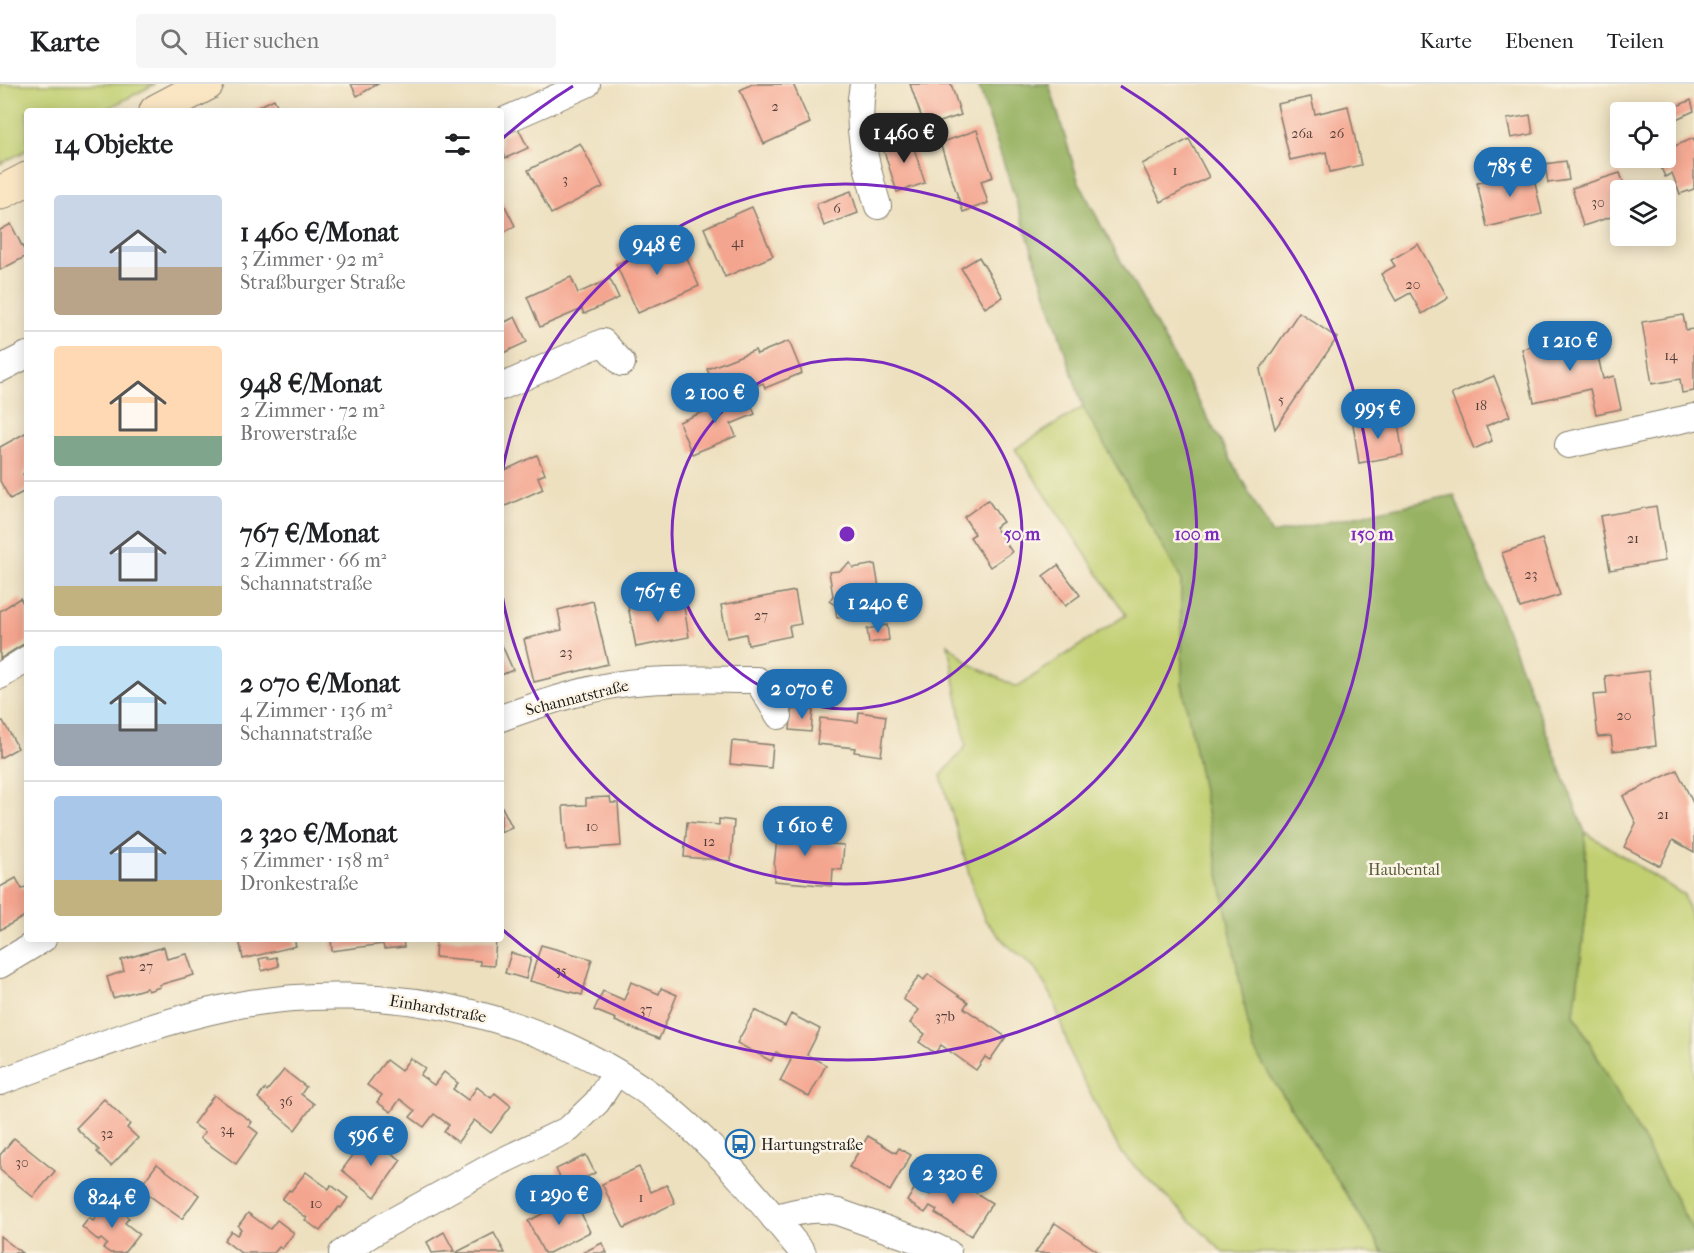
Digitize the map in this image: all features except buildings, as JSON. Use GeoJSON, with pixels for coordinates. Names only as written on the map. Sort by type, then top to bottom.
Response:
{"type":"FeatureCollection","features":[{"type":"Feature","properties":{"kind":"main road"},"geometry":{"type":"LineString","coordinates":[[162,108],[207,84]]}},
{"type":"Feature","properties":{"kind":"main road"},"geometry":{"type":"LineString","coordinates":[[0,193],[24,180]]}},
{"type":"Feature","properties":{"kind":"street"},"geometry":{"type":"LineString","coordinates":[[504,121],[587,84]]}},
{"type":"Feature","properties":{"kind":"street"},"geometry":{"type":"LineString","coordinates":[[863,84],[860,132],[866,165],[878,206]]}},
{"type":"Feature","properties":{"kind":"street"},"geometry":{"type":"LineString","coordinates":[[504,386],[603,342],[622,363]]}},
{"type":"Feature","properties":{"kind":"street"},"geometry":{"type":"LineString","coordinates":[[0,369],[24,357]]}},
{"type":"Feature","properties":{"kind":"street"},"geometry":{"type":"LineString","coordinates":[[1568,445],[1694,417]]}},
{"type":"Feature","properties":{"kind":"street"},"geometry":{"type":"LineString","coordinates":[[0,676],[24,661]]}},
{"type":"Feature","properties":{"kind":"street","name":"Schannatstraße"},"geometry":{"type":"LineString","coordinates":[[504,717],[549,700],[612,685],[689,680],[757,680],[779,716]]}},
{"type":"Feature","properties":{"kind":"street"},"geometry":{"type":"LineString","coordinates":[[0,965],[38,942]]}},
{"type":"Feature","properties":{"kind":"street","name":"Einhardstraße"},"geometry":{"type":"LineString","coordinates":[[0,1082],[195,1015],[268,1001],[344,996],[418,1002],[488,1016],[574,1050],[651,1096],[688,1125],[774,1218],[803,1253]]}},
{"type":"Feature","properties":{"kind":"street"},"geometry":{"type":"LineString","coordinates":[[342,1253],[382,1227],[496,1164],[569,1129],[597,1102],[616,1073]]}},
{"type":"Feature","properties":{"kind":"street"},"geometry":{"type":"LineString","coordinates":[[774,1218],[804,1209],[822,1208],[848,1215],[948,1253]]}},
{"type":"Feature","properties":{"kind":"green space"},"geometry":{"type":"Polygon","coordinates":[[[0,84],[155,84],[109,108],[24,108],[24,152],[0,164],[0,84]]]}},
{"type":"Feature","properties":{"kind":"green space","name":"Haubental"},"geometry":{"type":"Polygon","coordinates":[[[978,84],[1049,84],[1078,180],[1272,534],[1454,495],[1585,832],[1587,907],[1574,1014],[1694,1233],[1694,1253],[1384,1253],[1253,1049],[1182,683],[1181,579],[1083,407],[978,84]]]}},
{"type":"Feature","properties":{"kind":"green space"},"geometry":{"type":"Polygon","coordinates":[[[1083,407],[1181,579],[1182,683],[1254,1049],[1384,1253],[1224,1253],[1121,1153],[1073,1060],[1052,996],[1033,966],[1005,943],[985,920],[977,901],[941,776],[966,746],[948,644],[970,664],[1017,687],[1126,615],[1015,449],[1083,407]]]}},
{"type":"Feature","properties":{"kind":"green space"},"geometry":{"type":"Polygon","coordinates":[[[1585,832],[1684,895],[1694,928],[1694,1233],[1574,1014],[1587,907],[1585,832]]]}},
{"type":"Feature","properties":{"kind":"place","name":"Hartungstraße"},"geometry":{"type":"Point","coordinates":[740,1144]}}]}
